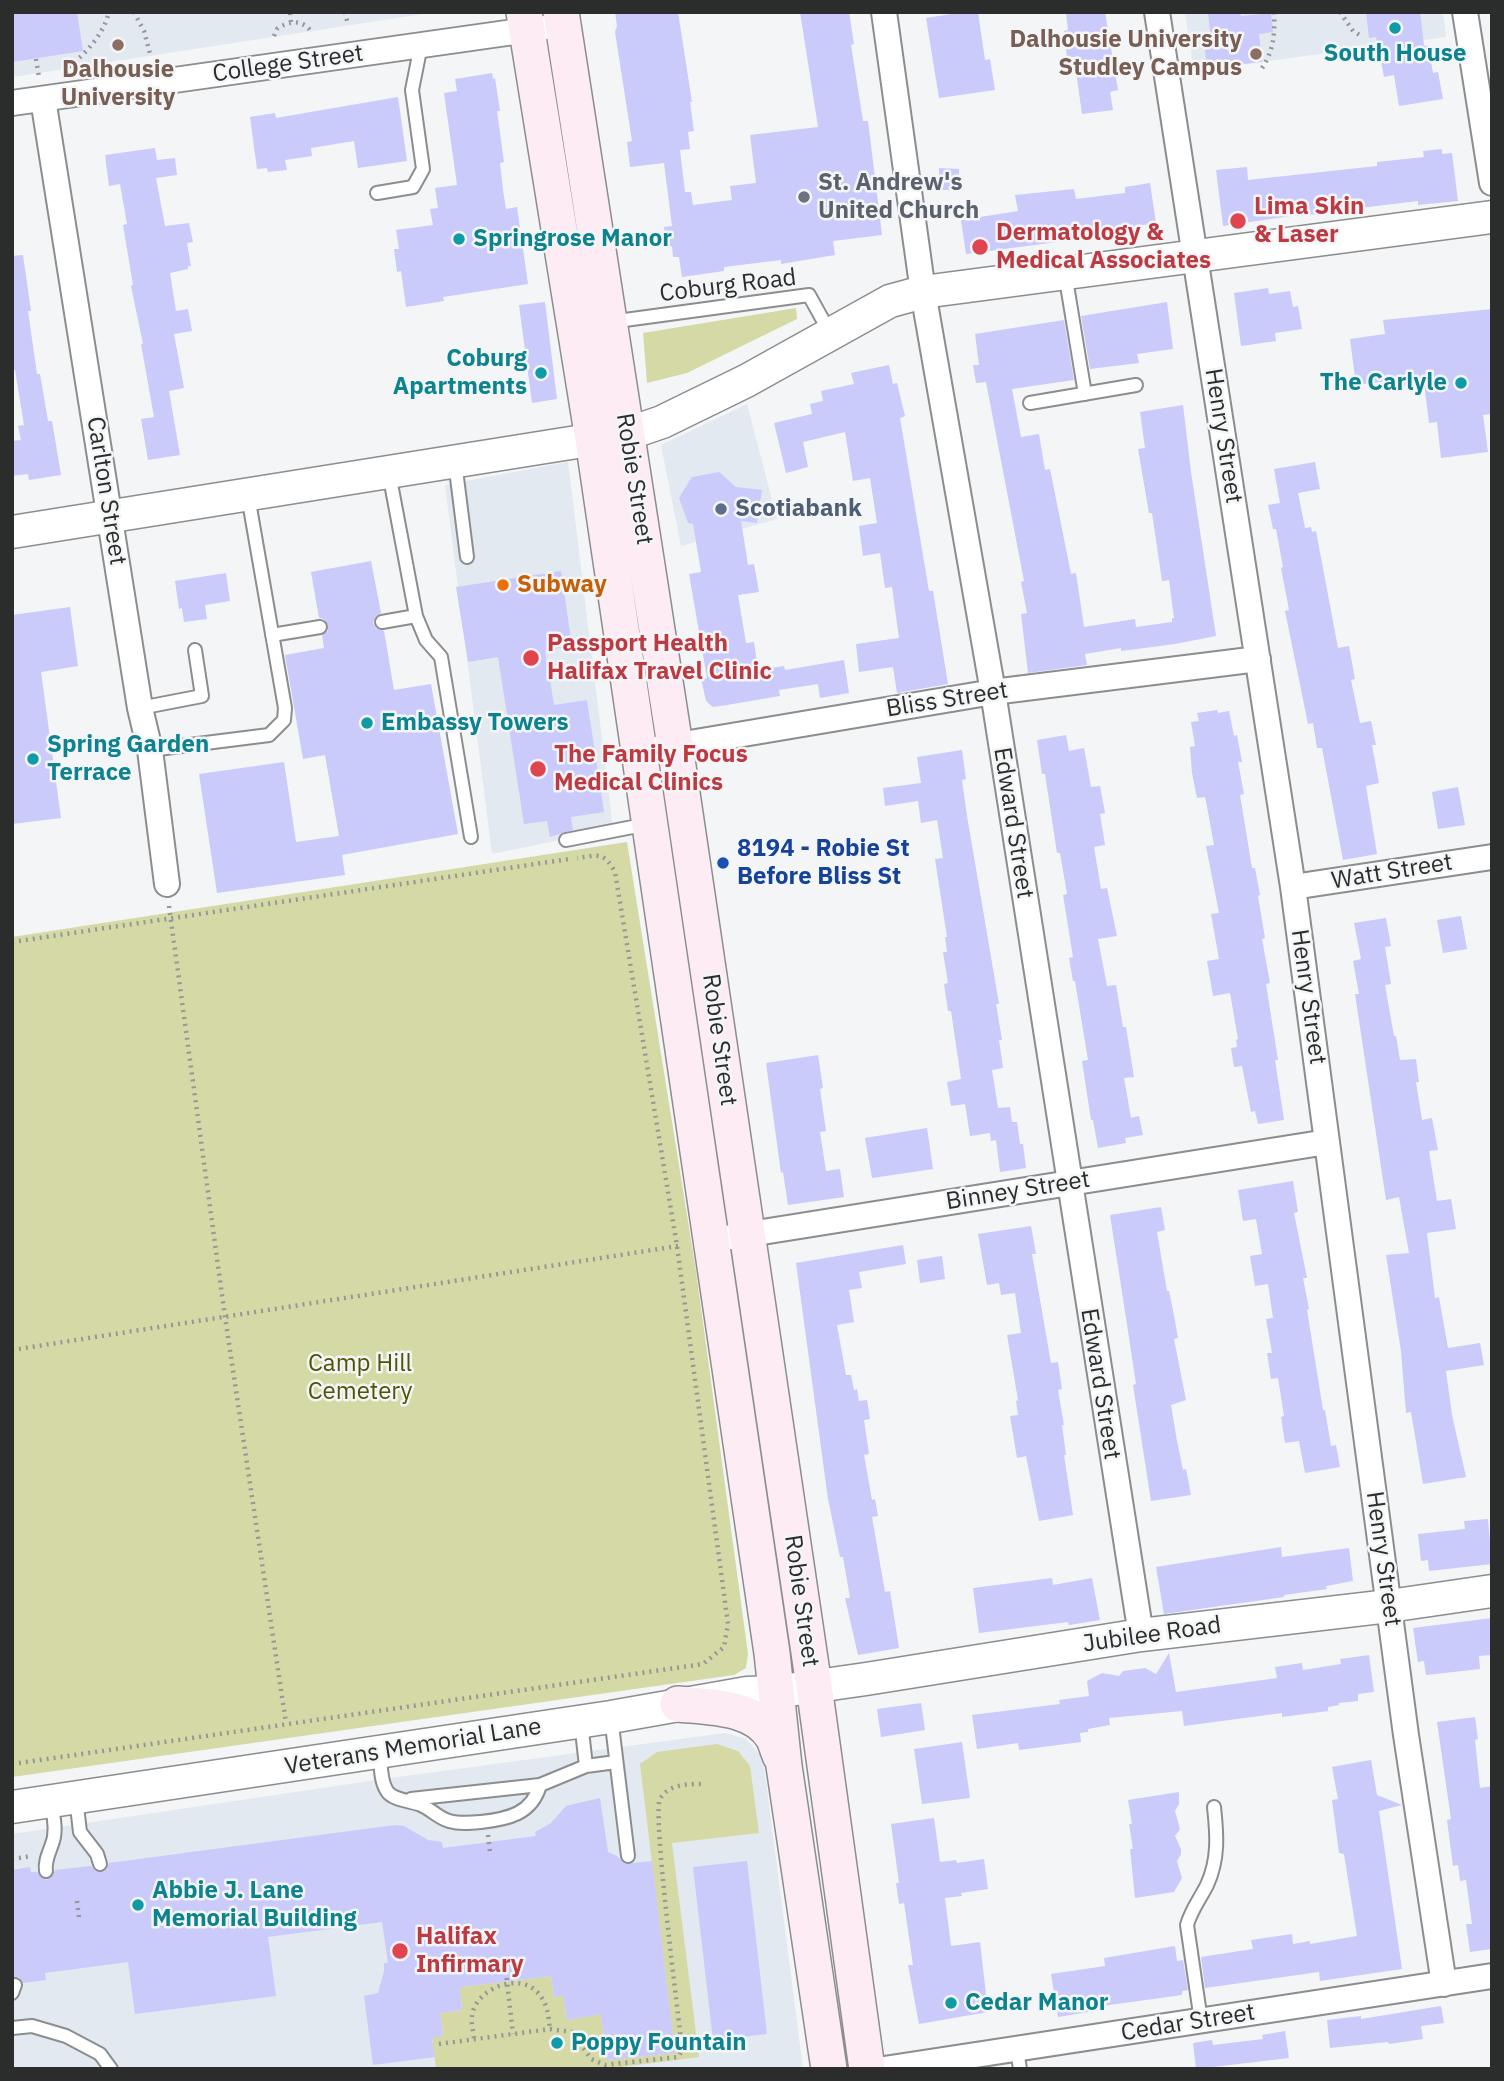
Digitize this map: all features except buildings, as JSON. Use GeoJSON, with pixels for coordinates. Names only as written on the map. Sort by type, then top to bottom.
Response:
{"type":"FeatureCollection","features":[{"type":"Feature","properties":{"kind":"main road","name":"Robie Street"},"geometry":{"type":"LineString","coordinates":[[562,19],[675,746],[814,1686],[842,2067]]}},
{"type":"Feature","properties":{"kind":"main road","name":"Robie Street"},"geometry":{"type":"LineString","coordinates":[[525,21],[593,439],[649,824],[693,1243],[772,1653],[784,1766],[842,2067]]}},
{"type":"Feature","properties":{"kind":"main road"},"geometry":{"type":"LineString","coordinates":[[678,1704],[731,1710],[755,1720],[772,1736],[784,1766]]}},
{"type":"Feature","properties":{"kind":"street","name":"Edward Street"},"geometry":{"type":"LineString","coordinates":[[884,12],[923,292],[992,692],[1141,1635]]}},
{"type":"Feature","properties":{"kind":"street","name":"Henry Street"},"geometry":{"type":"LineString","coordinates":[[1157,12],[1293,887],[1406,1735],[1444,1983]]}},
{"type":"Feature","properties":{"kind":"street"},"geometry":{"type":"LineString","coordinates":[[1465,12],[1492,183]]}},
{"type":"Feature","properties":{"kind":"street","name":"College Street"},"geometry":{"type":"LineString","coordinates":[[12,103],[421,45],[525,21],[562,19]]}},
{"type":"Feature","properties":{"kind":"street","name":"Carlton Street"},"geometry":{"type":"LineString","coordinates":[[43,99],[150,750],[167,884]]}},
{"type":"Feature","properties":{"kind":"street"},"geometry":{"type":"LineString","coordinates":[[12,533],[627,434],[662,422],[746,381],[890,301],[923,292],[1492,217]]}},
{"type":"Feature","properties":{"kind":"street","name":"Bliss Street"},"geometry":{"type":"LineString","coordinates":[[638,751],[992,692],[1258,659]]}},
{"type":"Feature","properties":{"kind":"street","name":"Watt Street"},"geometry":{"type":"LineString","coordinates":[[1293,887],[1492,856]]}},
{"type":"Feature","properties":{"kind":"street","name":"Binney Street"},"geometry":{"type":"LineString","coordinates":[[693,1243],[1327,1142]]}},
{"type":"Feature","properties":{"kind":"street","name":"Jubilee Road"},"geometry":{"type":"LineString","coordinates":[[814,1686],[1141,1635],[1492,1591]]}},
{"type":"Feature","properties":{"kind":"street","name":"Veterans Memorial Lane"},"geometry":{"type":"LineString","coordinates":[[12,1807],[596,1719],[747,1693],[814,1686]]}},
{"type":"Feature","properties":{"kind":"street","name":"Cedar Street"},"geometry":{"type":"LineString","coordinates":[[884,2069],[1018,2059],[1201,2021],[1492,1976]]}},
{"type":"Feature","properties":{"kind":"lane"},"geometry":{"type":"LineString","coordinates":[[377,193],[413,187],[423,169],[412,90],[421,45]]}},
{"type":"Feature","properties":{"kind":"lane"},"geometry":{"type":"LineString","coordinates":[[1065,273],[1085,394]]}},
{"type":"Feature","properties":{"kind":"lane","name":"Coburg Road"},"geometry":{"type":"LineString","coordinates":[[610,322],[809,295],[831,334]]}},
{"type":"Feature","properties":{"kind":"lane"},"geometry":{"type":"LineString","coordinates":[[1030,403],[1136,385]]}},
{"type":"Feature","properties":{"kind":"lane"},"geometry":{"type":"LineString","coordinates":[[454,462],[467,557]]}},
{"type":"Feature","properties":{"kind":"lane"},"geometry":{"type":"LineString","coordinates":[[389,472],[416,616],[426,640],[441,657],[471,837]]}},
{"type":"Feature","properties":{"kind":"lane"},"geometry":{"type":"LineString","coordinates":[[150,750],[269,735],[284,720],[285,708],[248,495]]}},
{"type":"Feature","properties":{"kind":"lane"},"geometry":{"type":"LineString","coordinates":[[382,622],[416,616]]}},
{"type":"Feature","properties":{"kind":"lane"},"geometry":{"type":"LineString","coordinates":[[272,635],[320,627]]}},
{"type":"Feature","properties":{"kind":"lane"},"geometry":{"type":"LineString","coordinates":[[141,708],[202,696],[195,650]]}},
{"type":"Feature","properties":{"kind":"lane"},"geometry":{"type":"LineString","coordinates":[[566,840],[649,824]]}},
{"type":"Feature","properties":{"kind":"lane"},"geometry":{"type":"LineString","coordinates":[[596,1719],[617,1762],[628,1856]]}},
{"type":"Feature","properties":{"kind":"lane"},"geometry":{"type":"LineString","coordinates":[[586,1766],[596,1719]]}},
{"type":"Feature","properties":{"kind":"lane"},"geometry":{"type":"LineString","coordinates":[[379,1752],[387,1791],[393,1796],[425,1806],[440,1818],[453,1822],[509,1818],[523,1810],[538,1793],[540,1785]]}},
{"type":"Feature","properties":{"kind":"lane"},"geometry":{"type":"LineString","coordinates":[[407,1800],[540,1785],[586,1766],[617,1762]]}},
{"type":"Feature","properties":{"kind":"lane"},"geometry":{"type":"LineString","coordinates":[[63,1799],[80,1832],[97,1854],[100,1864]]}},
{"type":"Feature","properties":{"kind":"lane"},"geometry":{"type":"LineString","coordinates":[[46,1871],[45,1865],[54,1836],[54,1820],[63,1799]]}},
{"type":"Feature","properties":{"kind":"lane"},"geometry":{"type":"LineString","coordinates":[[1201,2021],[1187,1925],[1216,1862],[1217,1831],[1214,1807]]}},
{"type":"Feature","properties":{"kind":"lane"},"geometry":{"type":"LineString","coordinates":[[12,2028],[32,2026],[66,2036],[100,2054],[111,2069]]}},
{"type":"Feature","properties":{"kind":"path"},"geometry":{"type":"LineString","coordinates":[[69,67],[96,40],[109,12]]}},
{"type":"Feature","properties":{"kind":"path"},"geometry":{"type":"LineString","coordinates":[[134,12],[144,31],[150,54]]}},
{"type":"Feature","properties":{"kind":"path"},"geometry":{"type":"LineString","coordinates":[[345,12],[348,25]]}},
{"type":"Feature","properties":{"kind":"path"},"geometry":{"type":"LineString","coordinates":[[1262,68],[1270,55],[1275,34],[1274,12]]}},
{"type":"Feature","properties":{"kind":"path"},"geometry":{"type":"LineString","coordinates":[[1340,12],[1353,31],[1363,37]]}},
{"type":"Feature","properties":{"kind":"path"},"geometry":{"type":"LineString","coordinates":[[290,13],[291,23]]}},
{"type":"Feature","properties":{"kind":"path"},"geometry":{"type":"LineString","coordinates":[[274,36],[277,29],[291,23],[298,22],[310,30]]}},
{"type":"Feature","properties":{"kind":"path"},"geometry":{"type":"LineString","coordinates":[[12,942],[598,855],[608,859],[615,872],[693,1243],[728,1624],[723,1647],[703,1664],[12,1764]]}},
{"type":"Feature","properties":{"kind":"path"},"geometry":{"type":"LineString","coordinates":[[171,918],[225,1317],[286,1723]]}},
{"type":"Feature","properties":{"kind":"path"},"geometry":{"type":"LineString","coordinates":[[12,1350],[693,1243]]}},
{"type":"Feature","properties":{"kind":"path"},"geometry":{"type":"LineString","coordinates":[[439,2044],[550,2029],[572,2032],[591,2059],[605,2066],[678,2057],[682,2050],[658,1801],[666,1790],[688,1784],[703,1784]]}},
{"type":"Feature","properties":{"kind":"path"},"geometry":{"type":"LineString","coordinates":[[77,1901],[79,1918]]}},
{"type":"Feature","properties":{"kind":"path"},"geometry":{"type":"LineString","coordinates":[[505,1964],[513,2034]]}},
{"type":"Feature","properties":{"kind":"path"},"geometry":{"type":"LineString","coordinates":[[474,2038],[472,2015],[481,1996],[496,1987],[507,1985],[520,1984],[536,1990],[547,2005],[550,2029]]}},
{"type":"Feature","properties":{"kind":"shaded area","name":"Dalhousie University"},"geometry":{"type":"Polygon","coordinates":[[[12,12],[436,12],[12,77],[12,12]]]}},
{"type":"Feature","properties":{"kind":"shaded area","name":"Dalhousie University Studley Campus"},"geometry":{"type":"Polygon","coordinates":[[[1185,12],[1443,12],[1446,37],[1194,71],[1185,12]]]}},
{"type":"Feature","properties":{"kind":"shaded area"},"geometry":{"type":"Polygon","coordinates":[[[747,404],[777,519],[681,546],[661,445],[747,404]]]}},
{"type":"Feature","properties":{"kind":"shaded area"},"geometry":{"type":"Polygon","coordinates":[[[568,462],[613,829],[492,854],[445,485],[568,462]]]}},
{"type":"Feature","properties":{"kind":"shaded area","name":"Halifax Infirmary"},"geometry":{"type":"Polygon","coordinates":[[[725,1733],[746,1739],[763,1758],[803,2069],[12,2069],[12,1834],[383,1779],[725,1733]]]}},
{"type":"Feature","properties":{"kind":"green space"},"geometry":{"type":"Polygon","coordinates":[[[796,308],[797,319],[687,373],[647,383],[643,333],[796,308]]]}},
{"type":"Feature","properties":{"kind":"green space","name":"Camp Hill Cemetery"},"geometry":{"type":"Polygon","coordinates":[[[627,842],[696,1271],[748,1654],[746,1668],[734,1675],[12,1777],[12,937],[627,842]]]}},
{"type":"Feature","properties":{"kind":"green space"},"geometry":{"type":"Polygon","coordinates":[[[717,1744],[738,1751],[750,1766],[759,1833],[672,1843],[699,2057],[606,2069],[436,2069],[432,2038],[443,2035],[440,2013],[462,2010],[460,1987],[551,1976],[554,1997],[563,1995],[567,2020],[601,2014],[607,2060],[675,2053],[640,1764],[657,1752],[717,1744]]]}},
{"type":"Feature","properties":{"kind":"place","name":"South House"},"geometry":{"type":"Point","coordinates":[1395,28]}},
{"type":"Feature","properties":{"kind":"place","name":"Dalhousie University"},"geometry":{"type":"Point","coordinates":[118,45]}},
{"type":"Feature","properties":{"kind":"place","name":"Dalhousie University Studley Campus"},"geometry":{"type":"Point","coordinates":[1256,54]}},
{"type":"Feature","properties":{"kind":"place","name":"St. Andrew's United Church"},"geometry":{"type":"Point","coordinates":[804,197]}},
{"type":"Feature","properties":{"kind":"place","name":"Lima Skin & Laser"},"geometry":{"type":"Point","coordinates":[1238,221]}},
{"type":"Feature","properties":{"kind":"place","name":"Springrose Manor"},"geometry":{"type":"Point","coordinates":[459,239]}},
{"type":"Feature","properties":{"kind":"place","name":"Dermatology & Medical Associates"},"geometry":{"type":"Point","coordinates":[980,247]}},
{"type":"Feature","properties":{"kind":"place","name":"Coburg Apartments"},"geometry":{"type":"Point","coordinates":[541,373]}},
{"type":"Feature","properties":{"kind":"place","name":"The Carlyle"},"geometry":{"type":"Point","coordinates":[1461,383]}},
{"type":"Feature","properties":{"kind":"place","name":"Scotiabank"},"geometry":{"type":"Point","coordinates":[721,509]}},
{"type":"Feature","properties":{"kind":"place","name":"Subway"},"geometry":{"type":"Point","coordinates":[503,585]}},
{"type":"Feature","properties":{"kind":"place","name":"Passport Health Halifax Travel Clinic"},"geometry":{"type":"Point","coordinates":[531,658]}},
{"type":"Feature","properties":{"kind":"place","name":"Embassy Towers"},"geometry":{"type":"Point","coordinates":[367,723]}},
{"type":"Feature","properties":{"kind":"place","name":"Spring Garden Terrace"},"geometry":{"type":"Point","coordinates":[33,759]}},
{"type":"Feature","properties":{"kind":"place","name":"The Family Focus Medical Clinics"},"geometry":{"type":"Point","coordinates":[538,769]}},
{"type":"Feature","properties":{"kind":"place","name":"8194 - Robie St Before Bliss St"},"geometry":{"type":"Point","coordinates":[723,863]}},
{"type":"Feature","properties":{"kind":"place","name":"Abbie J. Lane Memorial Building"},"geometry":{"type":"Point","coordinates":[138,1905]}},
{"type":"Feature","properties":{"kind":"place","name":"Halifax Infirmary"},"geometry":{"type":"Point","coordinates":[400,1951]}},
{"type":"Feature","properties":{"kind":"place","name":"Cedar Manor"},"geometry":{"type":"Point","coordinates":[951,2003]}},
{"type":"Feature","properties":{"kind":"place","name":"Poppy Fountain"},"geometry":{"type":"Point","coordinates":[557,2043]}}]}
